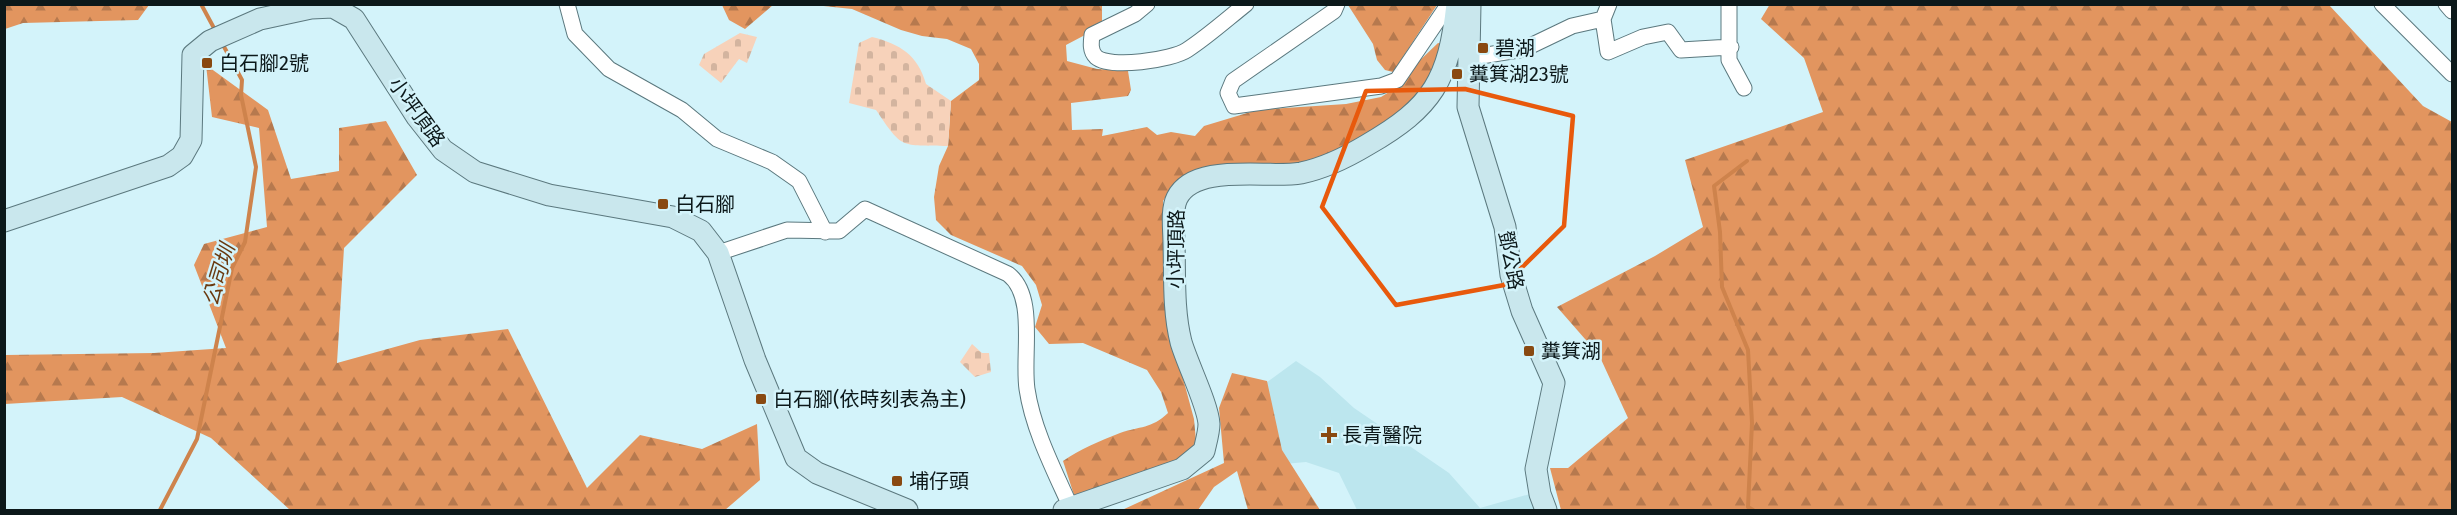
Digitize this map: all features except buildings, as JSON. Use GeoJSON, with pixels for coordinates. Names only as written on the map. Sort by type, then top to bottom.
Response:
{"type":"FeatureCollection","features":[{"type":"Feature","properties":{"kind":"street"},"geometry":{"type":"LineString","coordinates":[[567,4],[575,34],[609,69],[682,110],[717,139],[772,162],[799,181],[825,232]]}},
{"type":"Feature","properties":{"kind":"street"},"geometry":{"type":"LineString","coordinates":[[1147,4],[1135,14],[1092,35],[1090,47],[1094,55],[1104,61],[1149,61],[1185,52],[1246,4]]}},
{"type":"Feature","properties":{"kind":"street"},"geometry":{"type":"LineString","coordinates":[[1337,4],[1334,11],[1233,81],[1228,93],[1234,106],[1381,86],[1397,80],[1451,4]]}},
{"type":"Feature","properties":{"kind":"street","name":"小坪頂路"},"geometry":{"type":"LineString","coordinates":[[1069,510],[1182,469],[1204,451],[1209,423],[1181,342],[1176,314],[1174,220],[1177,197],[1192,183],[1210,174],[1300,173],[1342,160],[1398,127],[1423,106],[1439,82],[1454,37],[1457,4]]}},
{"type":"Feature","properties":{"kind":"street","name":"鄧公路"},"geometry":{"type":"LineString","coordinates":[[1470,4],[1468,107],[1505,227],[1511,274],[1522,311],[1554,383],[1536,469],[1540,494],[1546,510]]}},
{"type":"Feature","properties":{"kind":"street"},"geometry":{"type":"LineString","coordinates":[[1729,4],[1731,47],[1729,60],[1744,88]]}},
{"type":"Feature","properties":{"kind":"street"},"geometry":{"type":"LineString","coordinates":[[2382,4],[2452,74]]}},
{"type":"Feature","properties":{"kind":"street"},"geometry":{"type":"LineString","coordinates":[[2446,4],[2452,11]]}},
{"type":"Feature","properties":{"kind":"street","name":"小坪頂路"},"geometry":{"type":"LineString","coordinates":[[4,221],[168,166],[182,156],[191,140],[194,55],[210,40],[260,19],[311,8],[333,7],[354,19],[417,117],[443,150],[475,172],[549,195],[673,216],[701,231],[718,253],[755,360],[796,458],[817,473],[907,510]]}},
{"type":"Feature","properties":{"kind":"street"},"geometry":{"type":"LineString","coordinates":[[1469,58],[1524,49],[1606,12],[1608,52],[1643,37],[1668,32],[1681,50],[1731,47]]}},
{"type":"Feature","properties":{"kind":"street"},"geometry":{"type":"LineString","coordinates":[[718,253],[787,230],[839,231],[865,209],[1008,274],[1018,282],[1024,296],[1026,386],[1030,406],[1069,510]]}},
{"type":"Feature","properties":{"kind":"highlighted area"},"geometry":{"type":"Polygon","coordinates":[[[1465,89],[1573,116],[1564,226],[1504,285],[1396,305],[1322,207],[1366,91],[1465,89]]]}},
{"type":"Feature","properties":{"kind":"shaded area","name":"長青醫院"},"geometry":{"type":"Polygon","coordinates":[[[1296,361],[1320,377],[1354,408],[1449,473],[1480,508],[1530,494],[1537,510],[1357,510],[1339,473],[1306,462],[1273,465],[1252,393],[1296,361]]]}},
{"type":"Feature","properties":{"kind":"green space"},"geometry":{"type":"Polygon","coordinates":[[[1770,4],[2329,5],[2423,106],[2452,122],[2452,510],[1561,510],[1550,468],[1568,468],[1628,418],[1599,355],[1557,307],[1655,256],[1703,227],[1685,160],[1823,112],[1804,58],[1761,19],[1770,4]]]}},
{"type":"Feature","properties":{"kind":"green space"},"geometry":{"type":"Polygon","coordinates":[[[4,5],[149,5],[138,20],[23,23],[5,29],[4,5]]]}},
{"type":"Feature","properties":{"kind":"green space"},"geometry":{"type":"Polygon","coordinates":[[[722,5],[773,5],[745,29],[729,20],[722,5]]]}},
{"type":"Feature","properties":{"kind":"green space"},"geometry":{"type":"Polygon","coordinates":[[[814,5],[1102,5],[1102,26],[1066,45],[1067,61],[1097,69],[1128,71],[1131,90],[1128,96],[1071,103],[1072,130],[1103,129],[1102,136],[1147,127],[1157,135],[1171,132],[1195,136],[1204,126],[1257,110],[1346,104],[1381,97],[1402,84],[1415,65],[1438,43],[1443,44],[1434,77],[1421,100],[1407,112],[1347,146],[1300,165],[1210,166],[1194,172],[1178,183],[1163,201],[1168,323],[1194,419],[1196,441],[1189,453],[1167,465],[1074,495],[1063,461],[1098,442],[1120,433],[1151,425],[1162,418],[1168,413],[1161,392],[1147,370],[1083,343],[1049,344],[1035,327],[1042,305],[1036,285],[1022,266],[951,235],[936,220],[934,197],[939,166],[948,146],[951,101],[979,80],[979,64],[971,49],[947,39],[922,36],[901,30],[852,9],[814,5]]]}},
{"type":"Feature","properties":{"kind":"green space"},"geometry":{"type":"Polygon","coordinates":[[[1348,5],[1437,5],[1393,72],[1385,70],[1377,60],[1373,44],[1348,5]]]}},
{"type":"Feature","properties":{"kind":"green space"},"geometry":{"type":"Polygon","coordinates":[[[740,33],[757,37],[747,63],[739,59],[721,83],[699,65],[704,54],[740,33]]]}},
{"type":"Feature","properties":{"kind":"green space"},"geometry":{"type":"Polygon","coordinates":[[[872,37],[891,43],[906,52],[918,65],[926,84],[951,101],[948,146],[920,146],[904,143],[892,132],[876,110],[849,103],[859,43],[872,37]]]}},
{"type":"Feature","properties":{"kind":"green space"},"geometry":{"type":"Polygon","coordinates":[[[206,65],[268,110],[291,179],[339,171],[339,128],[386,121],[417,175],[344,248],[337,363],[420,340],[508,329],[587,488],[640,435],[702,449],[757,424],[760,480],[725,510],[290,510],[211,438],[122,397],[5,404],[5,355],[154,353],[226,348],[194,265],[204,244],[267,227],[259,128],[212,117],[206,65]]]}},
{"type":"Feature","properties":{"kind":"green space"},"geometry":{"type":"Polygon","coordinates":[[[972,344],[982,353],[989,353],[991,372],[975,377],[960,362],[972,344]]]}},
{"type":"Feature","properties":{"kind":"green space"},"geometry":{"type":"Polygon","coordinates":[[[1232,373],[1267,381],[1282,450],[1320,510],[1248,510],[1237,471],[1214,487],[1198,510],[1122,510],[1224,463],[1219,408],[1232,373]]]}},
{"type":"Feature","properties":{"kind":"waterway","name":"公司圳"},"geometry":{"type":"LineString","coordinates":[[201,4],[215,30]]}},
{"type":"Feature","properties":{"kind":"waterway","name":"公司圳"},"geometry":{"type":"LineString","coordinates":[[160,510],[197,439],[232,268],[245,242],[256,167],[241,95],[242,80],[222,43]]}},
{"type":"Feature","properties":{"kind":"waterway"},"geometry":{"type":"LineString","coordinates":[[1747,161],[1714,186],[1720,232],[1722,287],[1748,350],[1752,423],[1748,507],[1753,510]]}},
{"type":"Feature","properties":{"kind":"place","name":"碧湖"},"geometry":{"type":"Point","coordinates":[1483,48]}},
{"type":"Feature","properties":{"kind":"place","name":"白石腳2號"},"geometry":{"type":"Point","coordinates":[207,63]}},
{"type":"Feature","properties":{"kind":"place","name":"糞箕湖23號"},"geometry":{"type":"Point","coordinates":[1457,74]}},
{"type":"Feature","properties":{"kind":"place","name":"白石腳"},"geometry":{"type":"Point","coordinates":[663,204]}},
{"type":"Feature","properties":{"kind":"place","name":"糞箕湖"},"geometry":{"type":"Point","coordinates":[1529,351]}},
{"type":"Feature","properties":{"kind":"place","name":"白石腳(依時刻表為主)"},"geometry":{"type":"Point","coordinates":[761,399]}},
{"type":"Feature","properties":{"kind":"place","name":"長青醫院"},"geometry":{"type":"Point","coordinates":[1329,435]}},
{"type":"Feature","properties":{"kind":"place","name":"埔仔頭"},"geometry":{"type":"Point","coordinates":[897,481]}}]}
